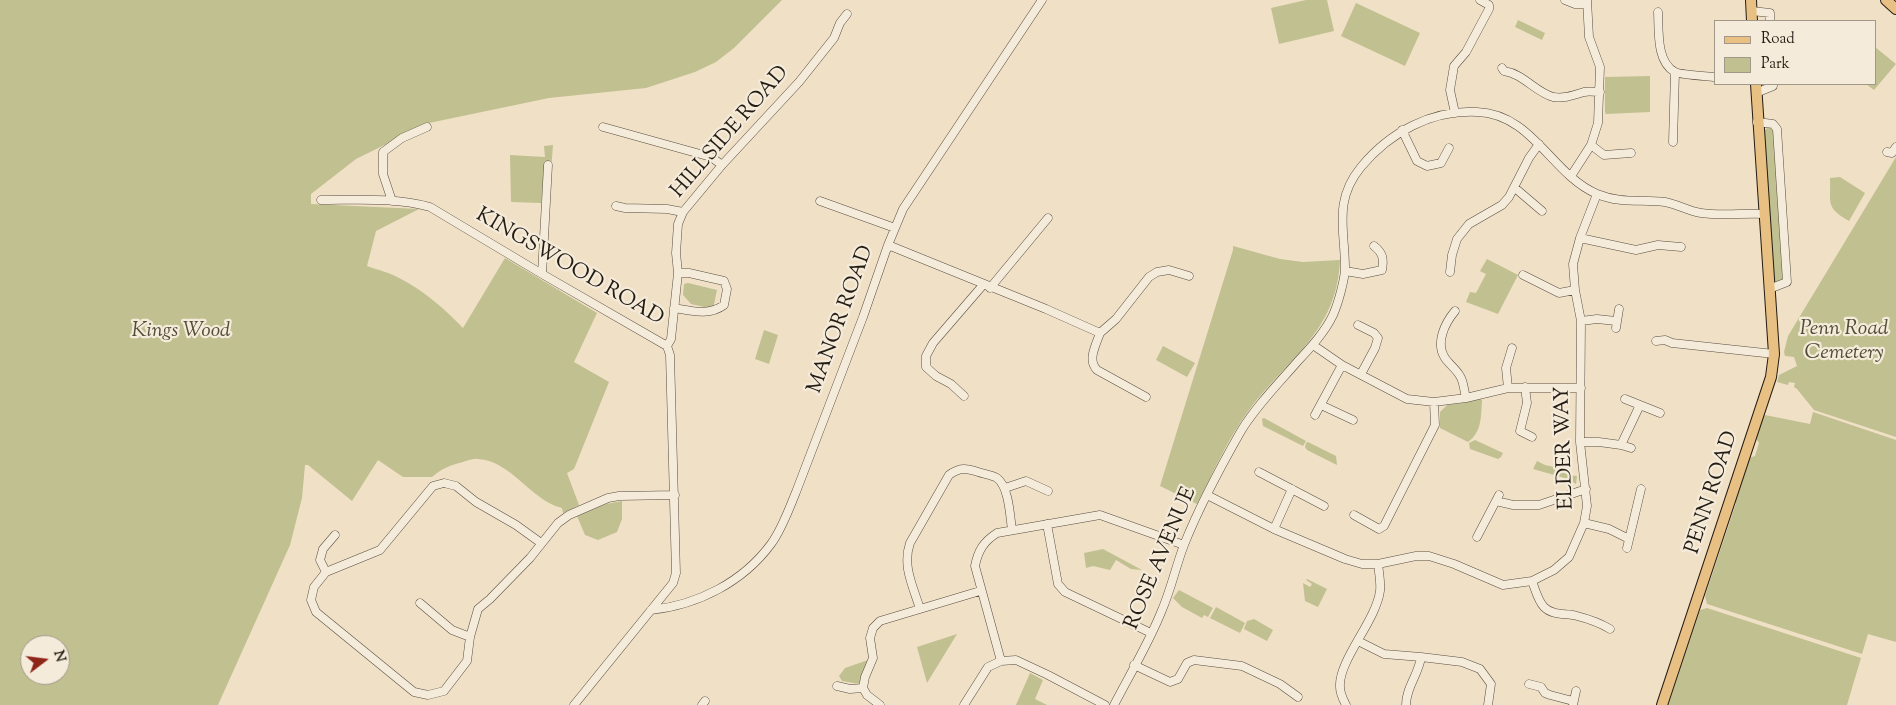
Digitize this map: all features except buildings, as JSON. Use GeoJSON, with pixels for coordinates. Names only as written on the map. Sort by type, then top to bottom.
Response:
{"type":"FeatureCollection","features":[{"type":"Feature","properties":{"kind":"main road"},"geometry":{"type":"LineString","coordinates":[[1751,0],[1752,16]]}},
{"type":"Feature","properties":{"kind":"main road"},"geometry":{"type":"LineString","coordinates":[[1886,0],[1896,9]]}},
{"type":"Feature","properties":{"kind":"main road","name":"PENN ROAD"},"geometry":{"type":"LineString","coordinates":[[1662,705],[1771,377],[1774,354],[1756,89]]}},
{"type":"Feature","properties":{"kind":"street","name":"MANOR ROAD"},"geometry":{"type":"LineString","coordinates":[[651,610],[688,603],[716,591],[748,570],[772,543],[787,515],[827,414],[888,245],[903,209],[1042,0]]}},
{"type":"Feature","properties":{"kind":"street"},"geometry":{"type":"LineString","coordinates":[[1455,113],[1450,90],[1454,66],[1466,52],[1489,9],[1489,6],[1480,0]]}},
{"type":"Feature","properties":{"kind":"street"},"geometry":{"type":"LineString","coordinates":[[1565,0],[1575,4],[1587,2],[1589,36],[1600,67],[1598,123],[1591,145],[1571,176]]}},
{"type":"Feature","properties":{"kind":"street"},"geometry":{"type":"LineString","coordinates":[[1658,12],[1660,50],[1666,64],[1675,72],[1714,77]]}},
{"type":"Feature","properties":{"kind":"street"},"geometry":{"type":"LineString","coordinates":[[1752,16],[1770,13],[1770,20]]}},
{"type":"Feature","properties":{"kind":"street","name":"HILLSIDE ROAD"},"geometry":{"type":"LineString","coordinates":[[667,346],[671,339],[678,274],[676,253],[678,224],[683,212],[722,165],[799,82],[834,38],[840,23],[847,14]]}},
{"type":"Feature","properties":{"kind":"street"},"geometry":{"type":"LineString","coordinates":[[1502,68],[1504,71],[1520,77],[1538,90],[1553,97],[1568,97],[1586,91],[1600,92]]}},
{"type":"Feature","properties":{"kind":"street"},"geometry":{"type":"LineString","coordinates":[[1673,142],[1675,72]]}},
{"type":"Feature","properties":{"kind":"street","name":"PENN ROAD"},"geometry":{"type":"LineString","coordinates":[[1756,89],[1773,85]]}},
{"type":"Feature","properties":{"kind":"street","name":"ROSE AVENUE"},"geometry":{"type":"LineString","coordinates":[[1114,705],[1162,611],[1193,522],[1241,431],[1252,415],[1313,345],[1334,314],[1345,271],[1342,210],[1346,193],[1360,168],[1380,147],[1402,130],[1430,118],[1455,113],[1483,112],[1500,116],[1520,127],[1571,176],[1597,194],[1626,202],[1667,202],[1701,213],[1764,214]]}},
{"type":"Feature","properties":{"kind":"street"},"geometry":{"type":"LineString","coordinates":[[1758,122],[1773,124],[1778,129],[1787,282],[1769,289]]}},
{"type":"Feature","properties":{"kind":"street"},"geometry":{"type":"LineString","coordinates":[[392,200],[383,174],[383,152],[402,138],[427,127]]}},
{"type":"Feature","properties":{"kind":"street"},"geometry":{"type":"LineString","coordinates":[[603,127],[711,157],[722,165]]}},
{"type":"Feature","properties":{"kind":"street"},"geometry":{"type":"LineString","coordinates":[[1402,130],[1417,161],[1427,166],[1441,163],[1449,148]]}},
{"type":"Feature","properties":{"kind":"street"},"geometry":{"type":"LineString","coordinates":[[1450,272],[1456,239],[1469,224],[1502,205],[1515,188],[1529,158],[1539,144]]}},
{"type":"Feature","properties":{"kind":"street"},"geometry":{"type":"LineString","coordinates":[[1591,145],[1604,155],[1631,153]]}},
{"type":"Feature","properties":{"kind":"street"},"geometry":{"type":"LineString","coordinates":[[1886,152],[1892,153],[1896,147]]}},
{"type":"Feature","properties":{"kind":"street"},"geometry":{"type":"LineString","coordinates":[[542,274],[548,165]]}},
{"type":"Feature","properties":{"kind":"street"},"geometry":{"type":"LineString","coordinates":[[1515,188],[1542,211]]}},
{"type":"Feature","properties":{"kind":"street","name":"ELDER WAY"},"geometry":{"type":"LineString","coordinates":[[1207,495],[1274,529],[1345,559],[1362,564],[1378,564],[1408,557],[1429,556],[1454,564],[1504,585],[1532,582],[1544,577],[1570,557],[1584,523],[1587,506],[1580,442],[1581,321],[1575,290],[1573,264],[1580,238],[1597,194]]}},
{"type":"Feature","properties":{"kind":"street","name":"KINGSWOOD ROAD"},"geometry":{"type":"LineString","coordinates":[[321,200],[392,200],[430,206],[542,274],[667,346],[670,355],[676,573],[673,584],[651,610]]}},
{"type":"Feature","properties":{"kind":"street"},"geometry":{"type":"LineString","coordinates":[[820,201],[895,228]]}},
{"type":"Feature","properties":{"kind":"street"},"geometry":{"type":"LineString","coordinates":[[616,206],[625,208],[667,208],[683,212]]}},
{"type":"Feature","properties":{"kind":"street"},"geometry":{"type":"LineString","coordinates":[[964,396],[951,384],[936,376],[926,367],[926,356],[933,343],[1048,218]]}},
{"type":"Feature","properties":{"kind":"street"},"geometry":{"type":"LineString","coordinates":[[1580,238],[1636,250],[1658,245],[1682,247]]}},
{"type":"Feature","properties":{"kind":"street"},"geometry":{"type":"LineString","coordinates":[[888,245],[1100,333]]}},
{"type":"Feature","properties":{"kind":"street"},"geometry":{"type":"LineString","coordinates":[[1374,246],[1381,252],[1384,263],[1382,270]]}},
{"type":"Feature","properties":{"kind":"street"},"geometry":{"type":"LineString","coordinates":[[1146,397],[1093,366],[1092,359],[1100,333],[1116,319],[1149,277],[1157,272],[1169,270],[1189,276]]}},
{"type":"Feature","properties":{"kind":"street"},"geometry":{"type":"LineString","coordinates":[[1345,271],[1363,274],[1382,270],[1391,272]]}},
{"type":"Feature","properties":{"kind":"street"},"geometry":{"type":"LineString","coordinates":[[674,308],[704,312],[716,310],[724,305],[727,289],[724,281],[689,273],[678,274]]}},
{"type":"Feature","properties":{"kind":"street"},"geometry":{"type":"LineString","coordinates":[[1523,275],[1558,293],[1575,290]]}},
{"type":"Feature","properties":{"kind":"street"},"geometry":{"type":"LineString","coordinates":[[1581,321],[1597,319],[1616,325],[1618,309]]}},
{"type":"Feature","properties":{"kind":"street"},"geometry":{"type":"LineString","coordinates":[[1454,311],[1442,335],[1441,347],[1444,357],[1461,377],[1466,398]]}},
{"type":"Feature","properties":{"kind":"street"},"geometry":{"type":"LineString","coordinates":[[1358,325],[1374,333],[1378,338],[1375,348],[1361,374]]}},
{"type":"Feature","properties":{"kind":"street"},"geometry":{"type":"LineString","coordinates":[[1656,341],[1665,340],[1672,343],[1774,354]]}},
{"type":"Feature","properties":{"kind":"street"},"geometry":{"type":"LineString","coordinates":[[1313,345],[1342,365],[1407,399],[1434,402],[1466,398],[1508,388],[1581,388]]}},
{"type":"Feature","properties":{"kind":"street"},"geometry":{"type":"LineString","coordinates":[[1508,388],[1506,368],[1512,348]]}},
{"type":"Feature","properties":{"kind":"street"},"geometry":{"type":"LineString","coordinates":[[1315,415],[1342,365]]}},
{"type":"Feature","properties":{"kind":"street"},"geometry":{"type":"LineString","coordinates":[[1525,387],[1527,403],[1520,431],[1532,437]]}},
{"type":"Feature","properties":{"kind":"street"},"geometry":{"type":"LineString","coordinates":[[1625,399],[1660,413]]}},
{"type":"Feature","properties":{"kind":"street"},"geometry":{"type":"LineString","coordinates":[[1354,515],[1379,529],[1384,526],[1434,425],[1434,402]]}},
{"type":"Feature","properties":{"kind":"street"},"geometry":{"type":"LineString","coordinates":[[1321,405],[1353,420]]}},
{"type":"Feature","properties":{"kind":"street"},"geometry":{"type":"LineString","coordinates":[[1621,445],[1640,405]]}},
{"type":"Feature","properties":{"kind":"street"},"geometry":{"type":"LineString","coordinates":[[1580,442],[1599,442],[1631,448]]}},
{"type":"Feature","properties":{"kind":"street"},"geometry":{"type":"LineString","coordinates":[[920,610],[908,570],[906,554],[910,543],[949,475],[956,470],[965,468],[995,477],[1005,488],[1012,530]]}},
{"type":"Feature","properties":{"kind":"street"},"geometry":{"type":"LineString","coordinates":[[1259,472],[1324,506]]}},
{"type":"Feature","properties":{"kind":"street"},"geometry":{"type":"LineString","coordinates":[[1005,488],[1026,481],[1048,491]]}},
{"type":"Feature","properties":{"kind":"street"},"geometry":{"type":"LineString","coordinates":[[541,543],[516,525],[476,502],[456,486],[444,483],[433,486],[380,550],[326,572],[314,587],[311,600],[316,612],[414,692],[428,695],[444,691],[467,661],[470,637],[478,609],[530,558],[558,523],[569,514],[608,498],[619,496],[675,495]]}},
{"type":"Feature","properties":{"kind":"street"},"geometry":{"type":"LineString","coordinates":[[1478,537],[1497,498],[1513,505],[1538,504],[1586,488]]}},
{"type":"Feature","properties":{"kind":"street"},"geometry":{"type":"LineString","coordinates":[[1274,529],[1292,489]]}},
{"type":"Feature","properties":{"kind":"street"},"geometry":{"type":"LineString","coordinates":[[1627,548],[1641,489]]}},
{"type":"Feature","properties":{"kind":"street"},"geometry":{"type":"LineString","coordinates":[[1001,661],[980,591],[975,566],[978,551],[987,539],[997,533],[1100,515],[1184,545]]}},
{"type":"Feature","properties":{"kind":"street"},"geometry":{"type":"LineString","coordinates":[[1584,523],[1609,529],[1629,539]]}},
{"type":"Feature","properties":{"kind":"street"},"geometry":{"type":"LineString","coordinates":[[1047,524],[1058,584],[1065,592],[1151,633]]}},
{"type":"Feature","properties":{"kind":"street"},"geometry":{"type":"LineString","coordinates":[[326,572],[320,560],[323,549],[335,535]]}},
{"type":"Feature","properties":{"kind":"street"},"geometry":{"type":"LineString","coordinates":[[1346,705],[1341,694],[1342,673],[1371,616],[1380,592],[1378,564]]}},
{"type":"Feature","properties":{"kind":"street"},"geometry":{"type":"LineString","coordinates":[[1532,582],[1542,606],[1551,612],[1575,615],[1610,628]]}},
{"type":"Feature","properties":{"kind":"street"},"geometry":{"type":"LineString","coordinates":[[880,705],[867,695],[864,688],[865,677],[873,658],[870,638],[873,628],[880,621],[980,591]]}},
{"type":"Feature","properties":{"kind":"street"},"geometry":{"type":"LineString","coordinates":[[420,603],[452,630],[470,637]]}},
{"type":"Feature","properties":{"kind":"street"},"geometry":{"type":"LineString","coordinates":[[574,705],[651,610]]}},
{"type":"Feature","properties":{"kind":"street"},"geometry":{"type":"LineString","coordinates":[[1358,641],[1384,654],[1421,656],[1462,662],[1480,670],[1491,684],[1488,705]]}},
{"type":"Feature","properties":{"kind":"street"},"geometry":{"type":"LineString","coordinates":[[1406,705],[1407,692],[1420,668],[1421,656]]}},
{"type":"Feature","properties":{"kind":"street"},"geometry":{"type":"LineString","coordinates":[[964,705],[988,667],[1001,661],[1016,660],[1048,674],[1105,705]]}},
{"type":"Feature","properties":{"kind":"street"},"geometry":{"type":"LineString","coordinates":[[1134,665],[1170,682],[1178,679],[1187,663],[1194,660],[1242,666],[1280,684],[1298,697]]}},
{"type":"Feature","properties":{"kind":"street"},"geometry":{"type":"LineString","coordinates":[[1529,684],[1541,687],[1545,693],[1573,703],[1576,691]]}},
{"type":"Feature","properties":{"kind":"street"},"geometry":{"type":"LineString","coordinates":[[837,686],[850,689],[864,688]]}},
{"type":"Feature","properties":{"kind":"green space","name":"Kings Wood"},"geometry":{"type":"Polygon","coordinates":[[[0,0],[782,0],[734,48],[716,62],[695,72],[646,88],[549,98],[429,123],[356,159],[311,194],[311,204],[419,209],[376,231],[367,266],[393,275],[418,289],[442,307],[463,328],[505,258],[597,313],[574,362],[609,382],[574,469],[567,473],[579,505],[563,513],[562,508],[540,497],[511,473],[490,461],[472,459],[450,466],[432,477],[403,477],[378,460],[352,501],[308,465],[305,465],[302,498],[290,545],[218,705],[0,705],[0,0]]]}},
{"type":"Feature","properties":{"kind":"green space"},"geometry":{"type":"Polygon","coordinates":[[[1306,0],[1327,0],[1334,31],[1279,44],[1271,8],[1306,0]]]}},
{"type":"Feature","properties":{"kind":"green space"},"geometry":{"type":"Polygon","coordinates":[[[1356,3],[1420,33],[1405,66],[1341,36],[1356,3]]]}},
{"type":"Feature","properties":{"kind":"green space"},"geometry":{"type":"Polygon","coordinates":[[[1518,20],[1545,33],[1542,40],[1515,27],[1518,20]]]}},
{"type":"Feature","properties":{"kind":"green space"},"geometry":{"type":"Polygon","coordinates":[[[1876,48],[1896,64],[1874,90],[1867,85],[1876,85],[1876,48]]]}},
{"type":"Feature","properties":{"kind":"green space"},"geometry":{"type":"Polygon","coordinates":[[[1650,76],[1650,112],[1606,114],[1605,77],[1650,76]]]}},
{"type":"Feature","properties":{"kind":"green space"},"geometry":{"type":"Polygon","coordinates":[[[1769,126],[1776,131],[1785,277],[1783,281],[1777,283],[1773,280],[1764,131],[1769,126]]]}},
{"type":"Feature","properties":{"kind":"green space"},"geometry":{"type":"Polygon","coordinates":[[[553,145],[550,184],[543,186],[541,203],[511,202],[510,155],[545,157],[544,146],[553,145]]]}},
{"type":"Feature","properties":{"kind":"green space","name":"Penn Road Cemetery"},"geometry":{"type":"Polygon","coordinates":[[[1896,157],[1896,437],[1814,410],[1794,387],[1795,383],[1789,382],[1788,385],[1777,382],[1779,375],[1797,366],[1794,357],[1785,356],[1784,352],[1788,336],[1896,157]]]}},
{"type":"Feature","properties":{"kind":"green space"},"geometry":{"type":"Polygon","coordinates":[[[1840,177],[1865,193],[1849,221],[1836,212],[1831,204],[1830,178],[1840,177]]]}},
{"type":"Feature","properties":{"kind":"green space"},"geometry":{"type":"Polygon","coordinates":[[[1233,246],[1280,259],[1303,262],[1340,260],[1337,285],[1330,306],[1308,342],[1241,421],[1197,504],[1160,486],[1233,246]]]}},
{"type":"Feature","properties":{"kind":"green space"},"geometry":{"type":"Polygon","coordinates":[[[1487,259],[1518,275],[1498,314],[1466,302],[1470,292],[1476,293],[1486,274],[1480,271],[1487,259]]]}},
{"type":"Feature","properties":{"kind":"green space"},"geometry":{"type":"Polygon","coordinates":[[[688,283],[717,290],[713,309],[691,304],[683,295],[684,284],[688,283]]]}},
{"type":"Feature","properties":{"kind":"green space"},"geometry":{"type":"Polygon","coordinates":[[[764,330],[778,335],[769,364],[755,359],[764,330]]]}},
{"type":"Feature","properties":{"kind":"green space"},"geometry":{"type":"Polygon","coordinates":[[[1163,346],[1195,363],[1187,377],[1156,360],[1163,346]]]}},
{"type":"Feature","properties":{"kind":"green space"},"geometry":{"type":"Polygon","coordinates":[[[1482,400],[1480,423],[1473,438],[1468,442],[1440,428],[1440,412],[1447,405],[1482,400]]]}},
{"type":"Feature","properties":{"kind":"green space"},"geometry":{"type":"Polygon","coordinates":[[[1813,412],[1896,440],[1896,642],[1868,634],[1862,654],[1707,604],[1705,596],[1736,503],[1734,501],[1748,458],[1755,456],[1759,443],[1755,437],[1762,417],[1765,415],[1810,424],[1813,412]]]}},
{"type":"Feature","properties":{"kind":"green space"},"geometry":{"type":"Polygon","coordinates":[[[1264,418],[1306,441],[1303,446],[1263,426],[1262,419],[1264,418]]]}},
{"type":"Feature","properties":{"kind":"green space"},"geometry":{"type":"Polygon","coordinates":[[[1475,440],[1503,453],[1501,457],[1498,459],[1470,449],[1469,443],[1475,440]]]}},
{"type":"Feature","properties":{"kind":"green space"},"geometry":{"type":"Polygon","coordinates":[[[1308,442],[1336,456],[1337,465],[1307,450],[1305,447],[1308,442]]]}},
{"type":"Feature","properties":{"kind":"green space"},"geometry":{"type":"Polygon","coordinates":[[[1537,461],[1554,467],[1568,475],[1577,476],[1576,484],[1568,479],[1533,469],[1537,461]]]}},
{"type":"Feature","properties":{"kind":"green space"},"geometry":{"type":"Polygon","coordinates":[[[622,501],[622,519],[617,532],[598,540],[585,535],[577,516],[606,504],[622,501]]]}},
{"type":"Feature","properties":{"kind":"green space"},"geometry":{"type":"Polygon","coordinates":[[[1103,549],[1142,570],[1131,569],[1116,560],[1110,570],[1093,566],[1086,568],[1084,553],[1103,549]]]}},
{"type":"Feature","properties":{"kind":"green space"},"geometry":{"type":"Polygon","coordinates":[[[1307,579],[1327,589],[1318,607],[1305,601],[1303,583],[1310,587],[1312,584],[1307,579]]]}},
{"type":"Feature","properties":{"kind":"green space"},"geometry":{"type":"Polygon","coordinates":[[[1179,590],[1213,608],[1208,617],[1204,615],[1202,618],[1182,607],[1173,598],[1179,590]]]}},
{"type":"Feature","properties":{"kind":"green space"},"geometry":{"type":"Polygon","coordinates":[[[1216,607],[1245,623],[1240,633],[1210,618],[1216,607]]]}},
{"type":"Feature","properties":{"kind":"green space"},"geometry":{"type":"Polygon","coordinates":[[[1707,608],[1861,658],[1847,705],[1668,705],[1700,610],[1707,608]]]}},
{"type":"Feature","properties":{"kind":"green space"},"geometry":{"type":"Polygon","coordinates":[[[1254,619],[1273,630],[1267,641],[1244,629],[1247,621],[1254,619]]]}},
{"type":"Feature","properties":{"kind":"green space"},"geometry":{"type":"Polygon","coordinates":[[[957,634],[927,683],[917,647],[957,634]]]}},
{"type":"Feature","properties":{"kind":"green space"},"geometry":{"type":"Polygon","coordinates":[[[868,660],[859,684],[842,681],[839,676],[845,668],[868,660]]]}},
{"type":"Feature","properties":{"kind":"green space"},"geometry":{"type":"Polygon","coordinates":[[[1030,673],[1043,680],[1035,699],[1047,705],[1016,705],[1030,673]]]}}]}
